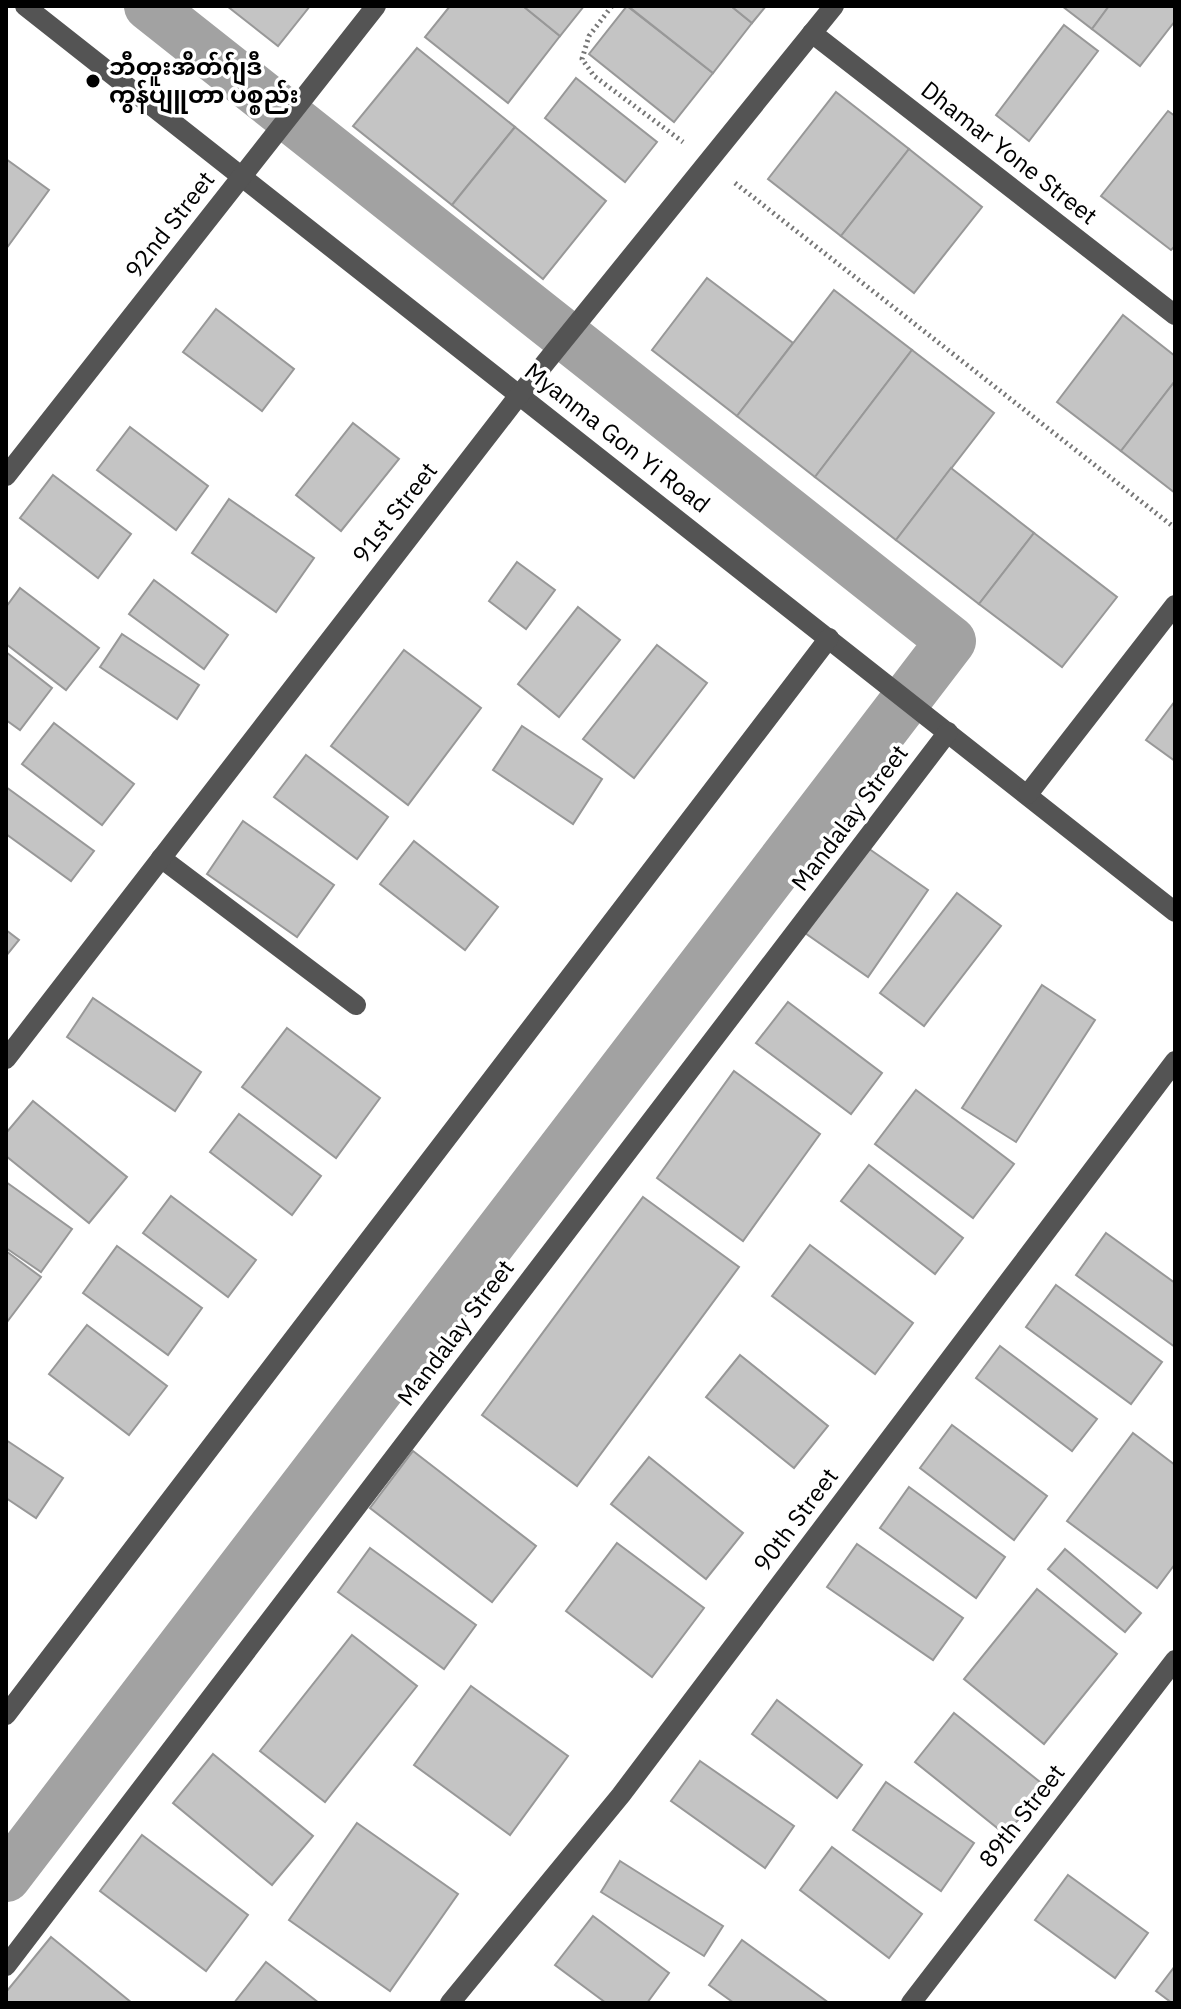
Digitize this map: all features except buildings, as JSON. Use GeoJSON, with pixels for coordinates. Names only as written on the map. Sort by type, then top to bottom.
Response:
{"type":"FeatureCollection","features":[{"type":"Feature","properties":{"kind":"street","name":"Myanma Gon Yi Road"},"geometry":{"type":"LineString","coordinates":[[25,6],[1175,912]]}},
{"type":"Feature","properties":{"kind":"street","name":"92nd Street"},"geometry":{"type":"LineString","coordinates":[[6,476],[376,6]]}},
{"type":"Feature","properties":{"kind":"street","name":"91st Street"},"geometry":{"type":"LineString","coordinates":[[6,1059],[520,394],[834,6]]}},
{"type":"Feature","properties":{"kind":"street","name":"Dhamar Yone Street"},"geometry":{"type":"LineString","coordinates":[[812,33],[1175,315]]}},
{"type":"Feature","properties":{"kind":"street"},"geometry":{"type":"LineString","coordinates":[[1028,794],[1175,605]]}},
{"type":"Feature","properties":{"kind":"street"},"geometry":{"type":"LineString","coordinates":[[6,1715],[829,638]]}},
{"type":"Feature","properties":{"kind":"street","name":"Mandalay Street"},"geometry":{"type":"LineString","coordinates":[[6,1966],[948,732]]}},
{"type":"Feature","properties":{"kind":"street"},"geometry":{"type":"LineString","coordinates":[[161,858],[356,1005]]}},
{"type":"Feature","properties":{"kind":"street","name":"90th Street"},"geometry":{"type":"LineString","coordinates":[[450,2003],[621,1795],[1175,1061]]}},
{"type":"Feature","properties":{"kind":"street","name":"89th Street"},"geometry":{"type":"LineString","coordinates":[[911,2003],[1175,1660]]}},
{"type":"Feature","properties":{"kind":"path"},"geometry":{"type":"LineString","coordinates":[[612,6],[589,36],[582,59],[594,76],[708,161],[1175,528]]}},
{"type":"Feature","properties":{"kind":"waterway"},"geometry":{"type":"LineString","coordinates":[[6,1877],[951,641],[149,6]]}},
{"type":"Feature","properties":{"kind":"place","name":"ဘီတူးအိတ်ဂ်ျဒီ ကွန်ပျူတာ ပစ္စည်း"},"geometry":{"type":"Point","coordinates":[93,81]}}]}
